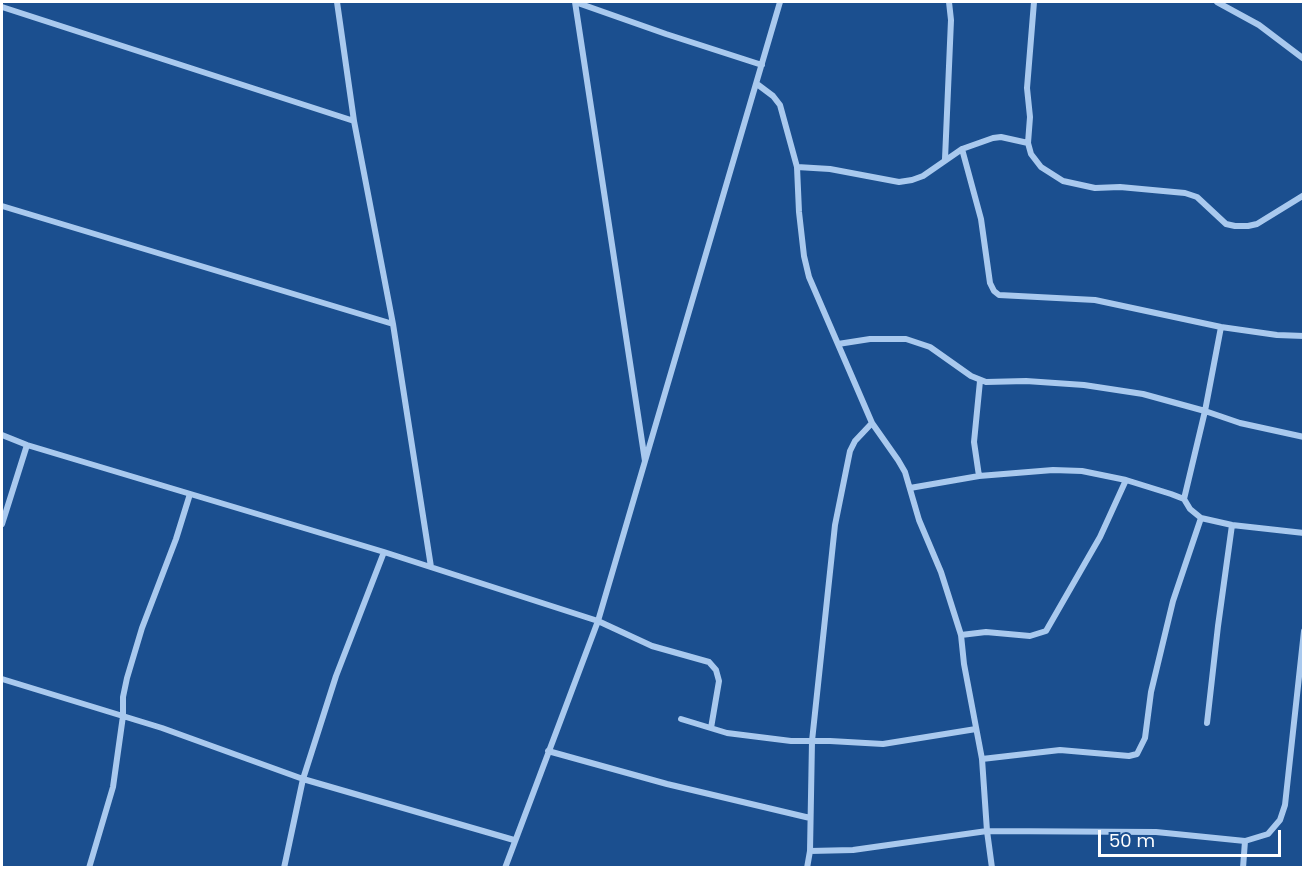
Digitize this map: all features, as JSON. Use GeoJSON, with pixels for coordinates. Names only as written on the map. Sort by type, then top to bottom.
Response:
{"type":"FeatureCollection","features":[{"type":"Feature","properties":{"kind":"street"},"geometry":{"type":"LineString","coordinates":[[337,2],[354,121],[393,324],[431,567]]}},
{"type":"Feature","properties":{"kind":"street"},"geometry":{"type":"LineString","coordinates":[[645,463],[575,2],[762,65]]}},
{"type":"Feature","properties":{"kind":"street"},"geometry":{"type":"LineString","coordinates":[[505,867],[598,621],[780,2]]}},
{"type":"Feature","properties":{"kind":"street"},"geometry":{"type":"LineString","coordinates":[[945,159],[950,2]]}},
{"type":"Feature","properties":{"kind":"street"},"geometry":{"type":"LineString","coordinates":[[1034,2],[1027,88],[1030,117],[1028,143],[1031,154],[1041,167],[1063,181],[1077,185],[1185,193],[1197,197],[1226,224],[1235,226],[1257,224],[1304,195]]}},
{"type":"Feature","properties":{"kind":"street"},"geometry":{"type":"LineString","coordinates":[[1217,2],[1259,25],[1304,59]]}},
{"type":"Feature","properties":{"kind":"street"},"geometry":{"type":"LineString","coordinates":[[2,7],[354,121]]}},
{"type":"Feature","properties":{"kind":"street"},"geometry":{"type":"LineString","coordinates":[[757,84],[773,96],[780,105],[797,167],[804,256],[816,294],[829,319],[872,423],[898,460],[910,488],[919,520],[941,572],[961,635],[964,664],[982,759],[992,867]]}},
{"type":"Feature","properties":{"kind":"street"},"geometry":{"type":"LineString","coordinates":[[797,167],[831,169],[899,182],[923,176],[962,149],[997,137],[1028,143]]}},
{"type":"Feature","properties":{"kind":"street"},"geometry":{"type":"LineString","coordinates":[[962,149],[981,219],[990,283],[996,293],[1095,300],[1221,327],[1277,335],[1304,336]]}},
{"type":"Feature","properties":{"kind":"street"},"geometry":{"type":"LineString","coordinates":[[2,206],[393,324]]}},
{"type":"Feature","properties":{"kind":"street"},"geometry":{"type":"LineString","coordinates":[[1184,499],[1205,411],[1221,327]]}},
{"type":"Feature","properties":{"kind":"street"},"geometry":{"type":"LineString","coordinates":[[838,344],[893,338],[916,342],[930,347],[980,381],[1084,385],[1143,394],[1240,423],[1304,437]]}},
{"type":"Feature","properties":{"kind":"street"},"geometry":{"type":"LineString","coordinates":[[979,476],[974,442],[980,381]]}},
{"type":"Feature","properties":{"kind":"street"},"geometry":{"type":"LineString","coordinates":[[807,867],[810,851],[812,741],[837,516],[850,451],[855,441],[872,423]]}},
{"type":"Feature","properties":{"kind":"street"},"geometry":{"type":"LineString","coordinates":[[2,435],[27,446],[431,567],[598,621],[652,646],[709,662],[716,670],[719,681],[711,728]]}},
{"type":"Feature","properties":{"kind":"street"},"geometry":{"type":"LineString","coordinates":[[2,524],[27,446]]}},
{"type":"Feature","properties":{"kind":"street"},"geometry":{"type":"LineString","coordinates":[[910,488],[979,476],[1053,470],[1104,474],[1156,488],[1184,499],[1190,509],[1201,518],[1232,525],[1304,533]]}},
{"type":"Feature","properties":{"kind":"street"},"geometry":{"type":"LineString","coordinates":[[961,635],[986,632],[1030,636],[1046,631],[1100,537],[1126,480]]}},
{"type":"Feature","properties":{"kind":"street"},"geometry":{"type":"LineString","coordinates":[[88,867],[113,787],[127,678],[142,628],[176,539],[190,494]]}},
{"type":"Feature","properties":{"kind":"street"},"geometry":{"type":"LineString","coordinates":[[982,759],[1060,750],[1129,756],[1137,754],[1146,738],[1151,692],[1173,601],[1201,518]]}},
{"type":"Feature","properties":{"kind":"street"},"geometry":{"type":"LineString","coordinates":[[1207,723],[1232,525]]}},
{"type":"Feature","properties":{"kind":"street"},"geometry":{"type":"LineString","coordinates":[[284,867],[303,779],[336,676],[384,552]]}},
{"type":"Feature","properties":{"kind":"street"},"geometry":{"type":"LineString","coordinates":[[810,851],[853,850],[987,831],[1148,831],[1245,841],[1268,834],[1280,820],[1283,812],[1304,632]]}},
{"type":"Feature","properties":{"kind":"street"},"geometry":{"type":"LineString","coordinates":[[2,679],[162,728],[303,779],[514,840]]}},
{"type":"Feature","properties":{"kind":"street"},"geometry":{"type":"LineString","coordinates":[[681,719],[711,728],[763,738],[883,744],[976,729]]}},
{"type":"Feature","properties":{"kind":"street"},"geometry":{"type":"LineString","coordinates":[[548,751],[668,784],[810,818]]}},
{"type":"Feature","properties":{"kind":"street"},"geometry":{"type":"LineString","coordinates":[[1243,867],[1245,841]]}}]}
